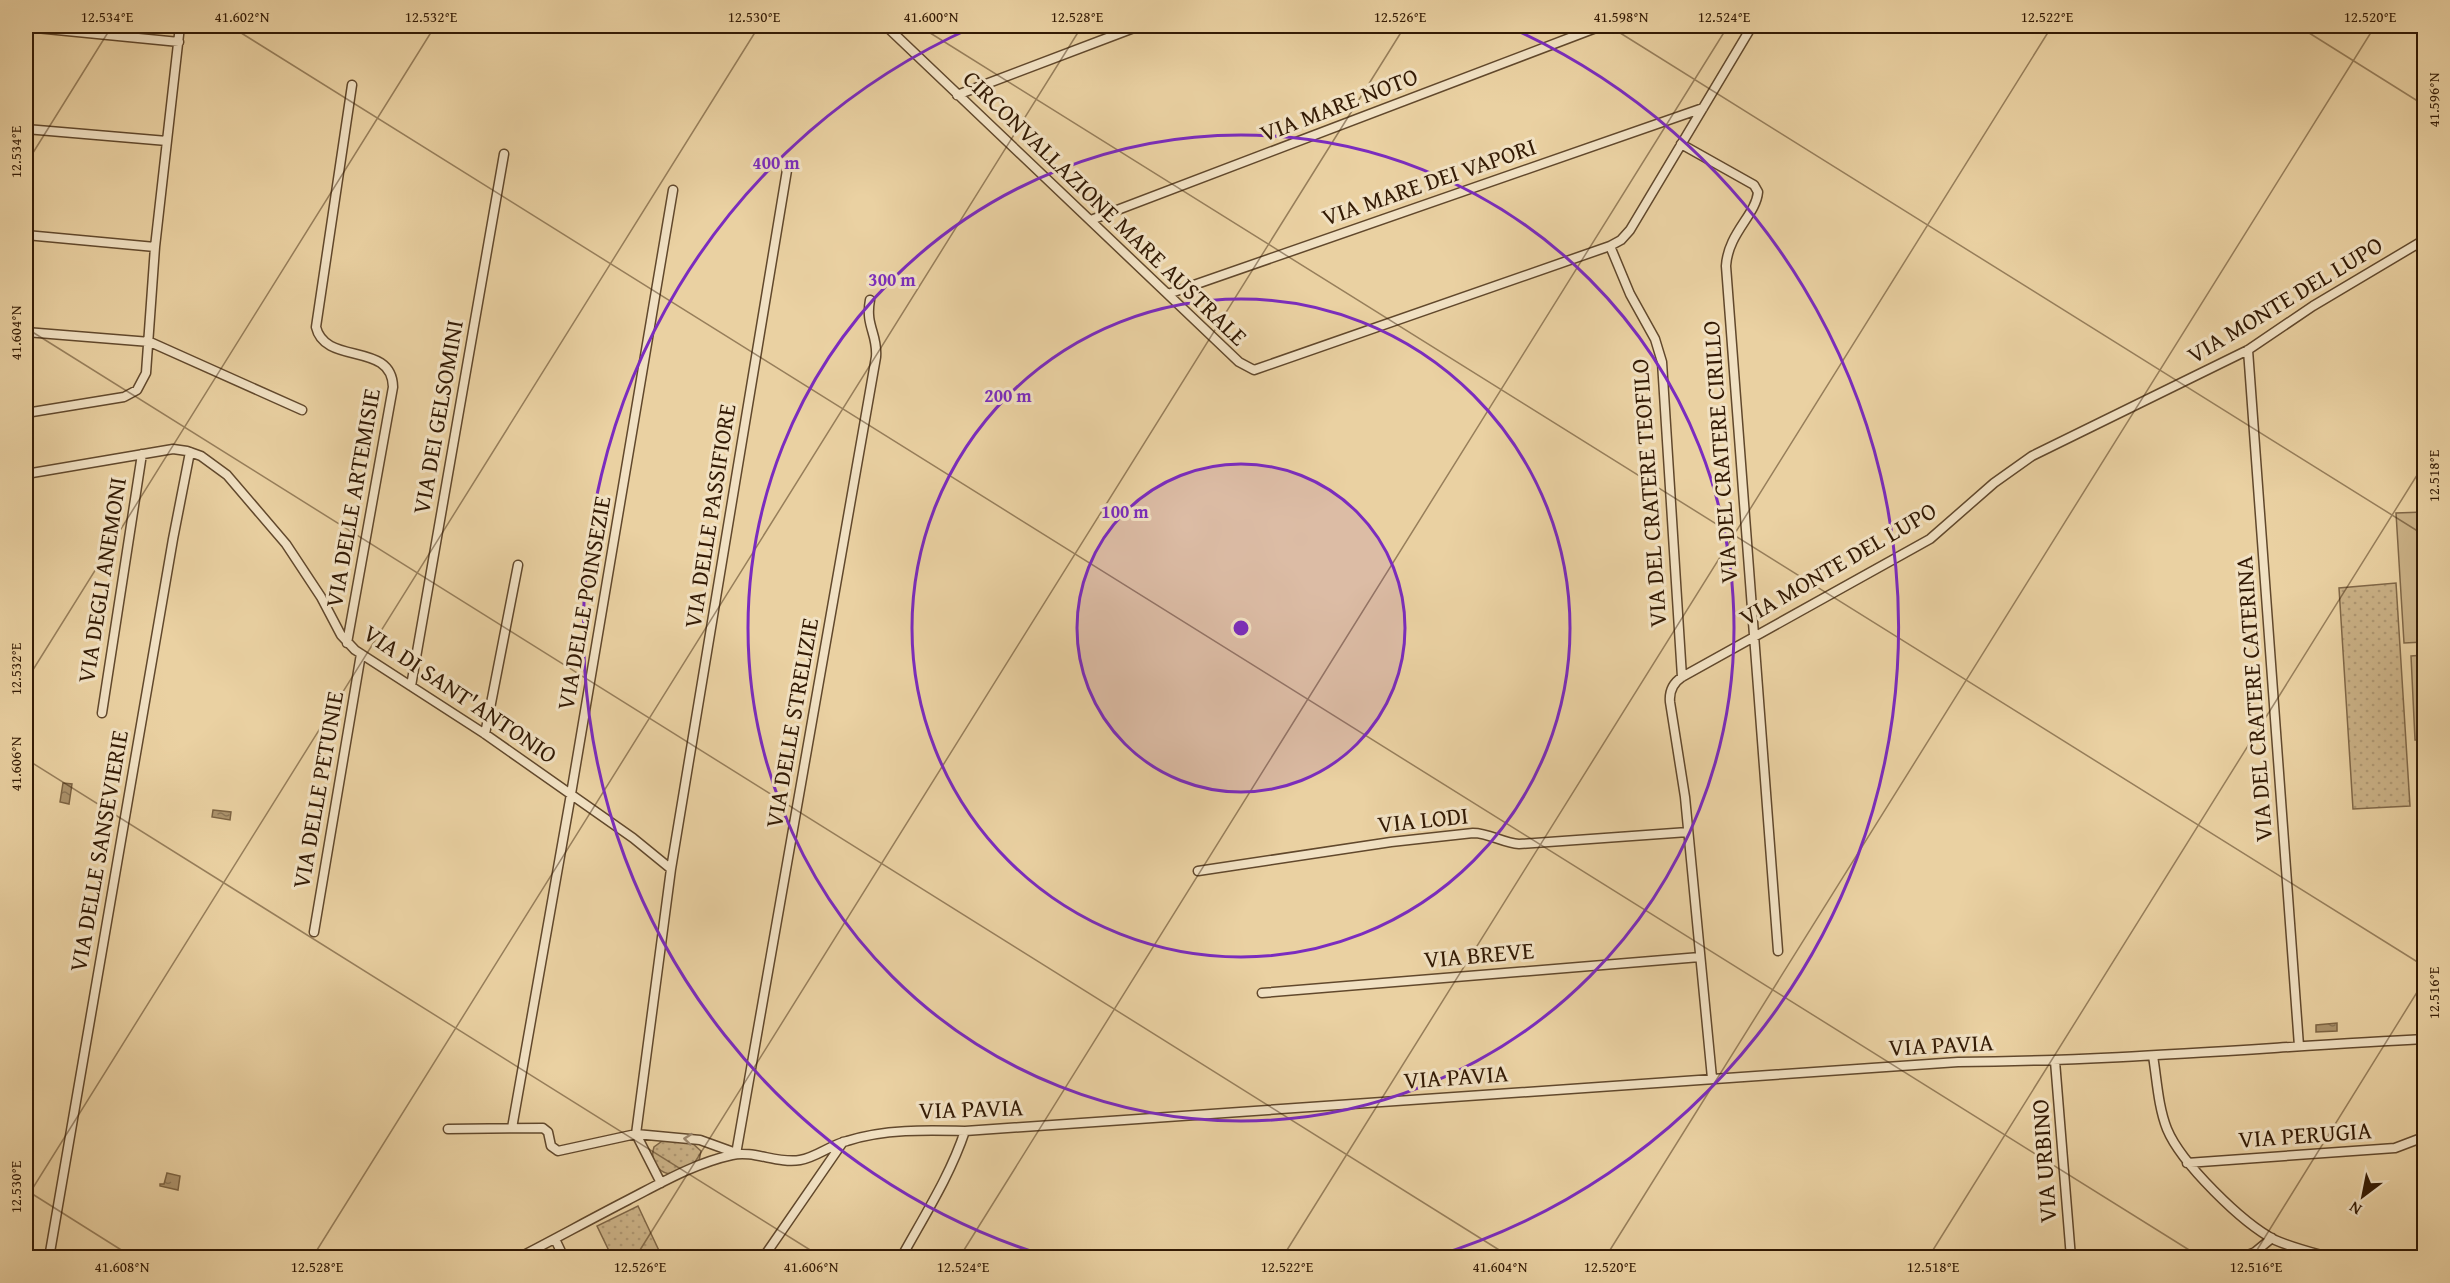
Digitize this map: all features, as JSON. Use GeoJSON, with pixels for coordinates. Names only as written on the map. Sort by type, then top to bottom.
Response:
{"type":"FeatureCollection","features":[{"type":"Feature","properties":{"kind":"street"},"geometry":{"type":"LineString","coordinates":[[26,413],[121,398],[130,395],[144,379],[150,342],[155,247],[180,26]]}},
{"type":"Feature","properties":{"kind":"street","name":"CIRCONVALLAZIONE MARE AUSTRALE"},"geometry":{"type":"LineString","coordinates":[[886,26],[1248,369],[1258,369],[1610,246],[1621,240],[1628,233],[1752,26]]}},
{"type":"Feature","properties":{"kind":"street"},"geometry":{"type":"LineString","coordinates":[[957,95],[1139,26]]}},
{"type":"Feature","properties":{"kind":"street","name":"VIA MARE NOTO"},"geometry":{"type":"LineString","coordinates":[[1091,220],[1601,26]]}},
{"type":"Feature","properties":{"kind":"street"},"geometry":{"type":"LineString","coordinates":[[2422,26],[2424,58]]}},
{"type":"Feature","properties":{"kind":"street"},"geometry":{"type":"LineString","coordinates":[[26,27],[178,42]]}},
{"type":"Feature","properties":{"kind":"street","name":"VIA DELLE ARTEMISIE"},"geometry":{"type":"LineString","coordinates":[[347,643],[393,387],[391,374],[379,361],[335,348],[321,337],[316,327],[352,85]]}},
{"type":"Feature","properties":{"kind":"street","name":"VIA MARE DEI VAPORI"},"geometry":{"type":"LineString","coordinates":[[1168,294],[1703,108]]}},
{"type":"Feature","properties":{"kind":"street"},"geometry":{"type":"LineString","coordinates":[[26,129],[167,141]]}},
{"type":"Feature","properties":{"kind":"street","name":"VIA DEL CRATERE CIRILLO"},"geometry":{"type":"LineString","coordinates":[[1681,144],[1754,185],[1758,192],[1756,201],[1733,238],[1726,266],[1778,951]]}},
{"type":"Feature","properties":{"kind":"street","name":"VIA DEI GELSOMINI"},"geometry":{"type":"LineString","coordinates":[[411,686],[504,154]]}},
{"type":"Feature","properties":{"kind":"street","name":"VIA DELLE PASSIFIORE"},"geometry":{"type":"LineString","coordinates":[[671,869],[787,170]]}},
{"type":"Feature","properties":{"kind":"street","name":"VIA DELLE POINSEZIE"},"geometry":{"type":"LineString","coordinates":[[512,1128],[673,190]]}},
{"type":"Feature","properties":{"kind":"street"},"geometry":{"type":"LineString","coordinates":[[26,235],[155,247]]}},
{"type":"Feature","properties":{"kind":"street","name":"VIA MONTE DEL LUPO"},"geometry":{"type":"LineString","coordinates":[[1682,677],[1930,539],[1994,483],[2032,456],[2248,350],[2313,306],[2424,240]]}},
{"type":"Feature","properties":{"kind":"street","name":"VIA DEL CRATERE TEOFILO"},"geometry":{"type":"LineString","coordinates":[[1610,246],[1630,294],[1655,339],[1662,362],[1682,677]]}},
{"type":"Feature","properties":{"kind":"street","name":"VIA DELLE STRELIZIE"},"geometry":{"type":"LineString","coordinates":[[736,1154],[876,357],[876,344],[867,316],[870,300]]}},
{"type":"Feature","properties":{"kind":"street"},"geometry":{"type":"LineString","coordinates":[[26,332],[150,342],[302,410]]}},
{"type":"Feature","properties":{"kind":"street","name":"VIA DEL CRATERE CATERINA"},"geometry":{"type":"LineString","coordinates":[[2248,350],[2299,1046]]}},
{"type":"Feature","properties":{"kind":"street","name":"VIA DI SANT'ANTONIO"},"geometry":{"type":"LineString","coordinates":[[26,474],[173,449],[190,452],[206,459],[223,471],[280,536],[315,586],[347,643],[485,734],[633,838],[671,869]]}},
{"type":"Feature","properties":{"kind":"street","name":"VIA DELLE SANSEVIERIE"},"geometry":{"type":"LineString","coordinates":[[49,1257],[171,550],[190,452]]}},
{"type":"Feature","properties":{"kind":"street","name":"VIA DEGLI ANEMONI"},"geometry":{"type":"LineString","coordinates":[[102,713],[141,454]]}},
{"type":"Feature","properties":{"kind":"street"},"geometry":{"type":"LineString","coordinates":[[485,734],[518,565]]}},
{"type":"Feature","properties":{"kind":"street","name":"VIA DELLE PETUNIE"},"geometry":{"type":"LineString","coordinates":[[314,932],[361,654]]}},
{"type":"Feature","properties":{"kind":"street"},"geometry":{"type":"LineString","coordinates":[[1682,677],[1672,687],[1670,698],[1684,786],[1712,1078]]}},
{"type":"Feature","properties":{"kind":"street","name":"VIA LODI"},"geometry":{"type":"LineString","coordinates":[[1198,872],[1391,842],[1473,833],[1522,844],[1688,832]]}},
{"type":"Feature","properties":{"kind":"street"},"geometry":{"type":"LineString","coordinates":[[661,1183],[636,1134],[671,869]]}},
{"type":"Feature","properties":{"kind":"street","name":"VIA BREVE"},"geometry":{"type":"LineString","coordinates":[[1262,993],[1700,957]]}},
{"type":"Feature","properties":{"kind":"street","name":"VIA PAVIA"},"geometry":{"type":"LineString","coordinates":[[518,1257],[706,1162],[736,1154],[794,1161],[816,1155],[843,1142],[912,1131],[965,1131],[1958,1062],[2055,1061],[2424,1039]]}},
{"type":"Feature","properties":{"kind":"street"},"geometry":{"type":"LineString","coordinates":[[2153,1056],[2166,1126],[2175,1146],[2187,1163],[2235,1208],[2272,1238],[2284,1244],[2332,1257]]}},
{"type":"Feature","properties":{"kind":"street","name":"VIA URBINO"},"geometry":{"type":"LineString","coordinates":[[2055,1061],[2071,1257]]}},
{"type":"Feature","properties":{"kind":"street"},"geometry":{"type":"LineString","coordinates":[[448,1129],[545,1129],[551,1146],[558,1151],[636,1134],[700,1140],[736,1154]]}},
{"type":"Feature","properties":{"kind":"street"},"geometry":{"type":"LineString","coordinates":[[901,1257],[944,1182],[965,1131]]}},
{"type":"Feature","properties":{"kind":"street","name":"VIA PERUGIA"},"geometry":{"type":"LineString","coordinates":[[2187,1163],[2395,1148],[2416,1142],[2424,1137]]}},
{"type":"Feature","properties":{"kind":"street"},"geometry":{"type":"LineString","coordinates":[[763,1257],[843,1142]]}},
{"type":"Feature","properties":{"kind":"street"},"geometry":{"type":"LineString","coordinates":[[2240,1257],[2255,1252],[2272,1238]]}},
{"type":"Feature","properties":{"kind":"street"},"geometry":{"type":"LineString","coordinates":[[555,1239],[564,1257]]}},
{"type":"Feature","properties":{"kind":"shaded area"},"geometry":{"type":"Polygon","coordinates":[[[2424,512],[2424,642],[2404,643],[2396,513],[2424,512]]]}},
{"type":"Feature","properties":{"kind":"shaded area"},"geometry":{"type":"Polygon","coordinates":[[[2396,583],[2410,806],[2353,809],[2339,588],[2396,583]]]}},
{"type":"Feature","properties":{"kind":"shaded area"},"geometry":{"type":"Polygon","coordinates":[[[2424,655],[2424,740],[2415,740],[2411,656],[2424,655]]]}},
{"type":"Feature","properties":{"kind":"shaded area"},"geometry":{"type":"Polygon","coordinates":[[[665,1139],[692,1143],[701,1151],[699,1161],[669,1174],[664,1172],[655,1164],[653,1151],[654,1147],[665,1139]]]}},
{"type":"Feature","properties":{"kind":"shaded area"},"geometry":{"type":"Polygon","coordinates":[[[638,1206],[662,1257],[612,1257],[597,1226],[638,1206]]]}},
{"type":"Feature","properties":{"kind":"water"},"geometry":{"type":"Polygon","coordinates":[[[63,783],[72,784],[69,804],[60,802],[63,783]]]}},
{"type":"Feature","properties":{"kind":"water"},"geometry":{"type":"Polygon","coordinates":[[[213,810],[231,812],[230,820],[212,817],[213,810]]]}},
{"type":"Feature","properties":{"kind":"water"},"geometry":{"type":"Polygon","coordinates":[[[2337,1023],[2337,1031],[2316,1032],[2316,1025],[2337,1023]]]}},
{"type":"Feature","properties":{"kind":"water"},"geometry":{"type":"Polygon","coordinates":[[[167,1173],[180,1176],[178,1190],[160,1186],[164,1184],[167,1173]]]}}]}
